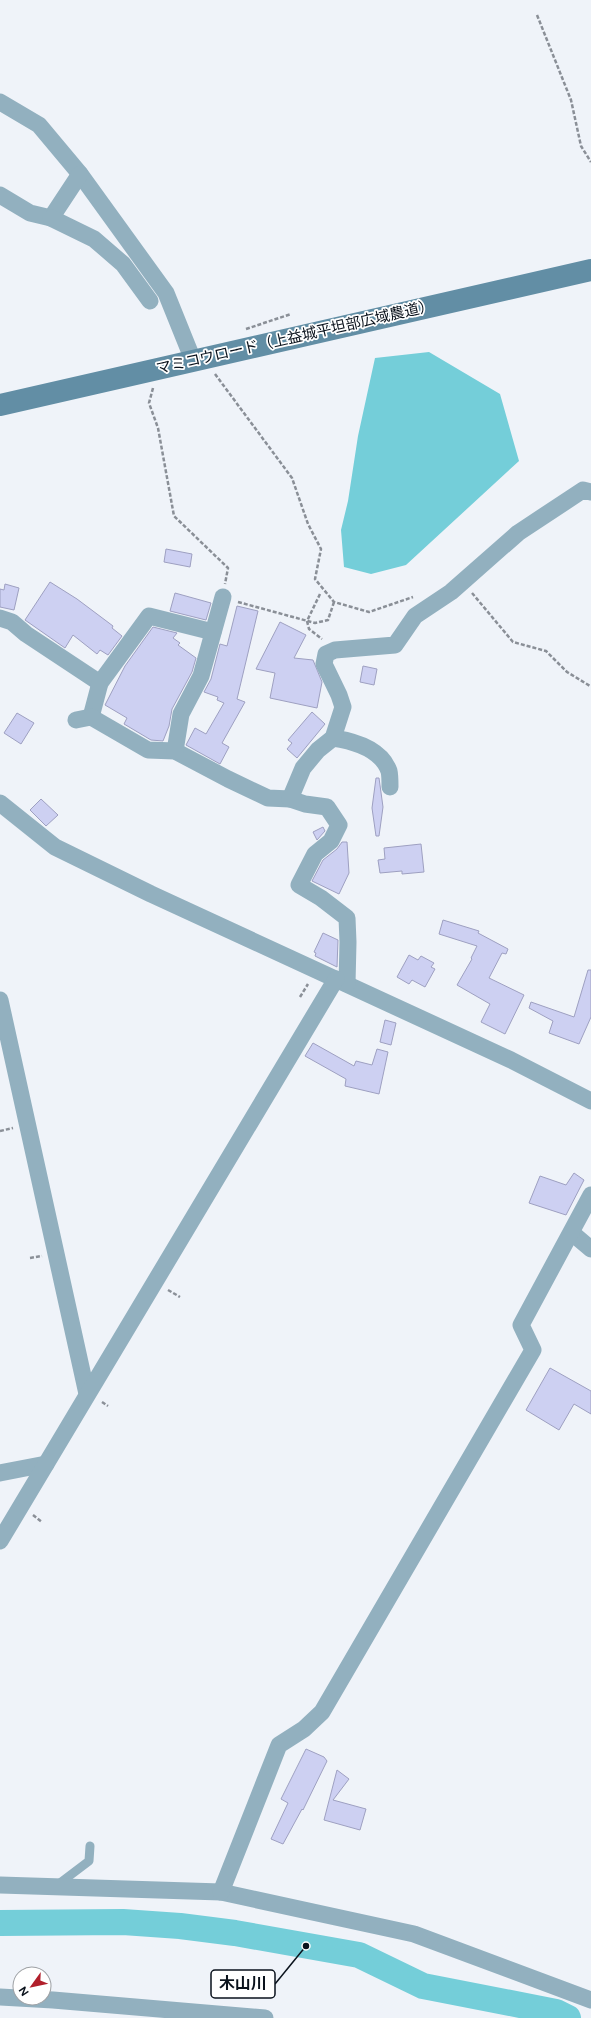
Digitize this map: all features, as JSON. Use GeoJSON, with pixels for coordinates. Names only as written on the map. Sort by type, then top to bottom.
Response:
{"type":"FeatureCollection","features":[{"type":"Feature","properties":{"kind":"street"},"geometry":{"type":"LineString","coordinates":[[0,102],[39,125],[80,174],[166,293],[198,359]]}},
{"type":"Feature","properties":{"kind":"street"},"geometry":{"type":"LineString","coordinates":[[51,218],[80,174]]}},
{"type":"Feature","properties":{"kind":"street"},"geometry":{"type":"LineString","coordinates":[[0,195],[30,213],[51,218],[94,239],[123,264],[150,300]]}},
{"type":"Feature","properties":{"kind":"street","name":"マミコウロード（上益城平坦部広域農道）"},"geometry":{"type":"LineString","coordinates":[[0,405],[591,270]]}},
{"type":"Feature","properties":{"kind":"street"},"geometry":{"type":"LineString","coordinates":[[290,799],[303,768],[318,750],[333,738],[343,707],[324,664],[326,654],[335,650],[395,645],[415,616],[451,592],[518,533],[583,490],[591,492]]}},
{"type":"Feature","properties":{"kind":"street"},"geometry":{"type":"LineString","coordinates":[[175,750],[181,714],[201,676],[223,597]]}},
{"type":"Feature","properties":{"kind":"street"},"geometry":{"type":"LineString","coordinates":[[0,1541],[87,1394],[342,982],[348,942],[347,918],[321,898],[293,888],[315,854],[330,841],[339,825],[327,807],[305,804],[290,799],[268,798],[228,779],[175,750],[148,750],[83,718],[100,682],[149,616],[213,632]]}},
{"type":"Feature","properties":{"kind":"street"},"geometry":{"type":"LineString","coordinates":[[0,618],[12,622],[26,634],[100,682]]}},
{"type":"Feature","properties":{"kind":"street"},"geometry":{"type":"LineString","coordinates":[[333,738],[362,745],[378,756],[389,771],[390,787]]}},
{"type":"Feature","properties":{"kind":"street"},"geometry":{"type":"LineString","coordinates":[[0,803],[55,847],[151,894],[511,1060],[591,1101]]}},
{"type":"Feature","properties":{"kind":"street"},"geometry":{"type":"LineString","coordinates":[[0,1000],[87,1394]]}},
{"type":"Feature","properties":{"kind":"street"},"geometry":{"type":"LineString","coordinates":[[221,1892],[279,1745],[304,1729],[322,1712],[533,1350],[522,1325],[572,1234],[591,1195]]}},
{"type":"Feature","properties":{"kind":"street"},"geometry":{"type":"LineString","coordinates":[[572,1234],[591,1249]]}},
{"type":"Feature","properties":{"kind":"street"},"geometry":{"type":"LineString","coordinates":[[0,1473],[46,1464]]}},
{"type":"Feature","properties":{"kind":"street"},"geometry":{"type":"LineString","coordinates":[[0,1885],[221,1892],[414,1934],[591,2000]]}},
{"type":"Feature","properties":{"kind":"street"},"geometry":{"type":"LineString","coordinates":[[0,1997],[60,2000],[265,2018]]}},
{"type":"Feature","properties":{"kind":"lane"},"geometry":{"type":"LineString","coordinates":[[55,1887],[89,1861],[90,1846]]}},
{"type":"Feature","properties":{"kind":"path"},"geometry":{"type":"LineString","coordinates":[[537,15],[571,100],[581,146],[591,162]]}},
{"type":"Feature","properties":{"kind":"path"},"geometry":{"type":"LineString","coordinates":[[198,359],[292,478],[308,524],[321,549],[315,579],[334,602],[369,612],[415,596]]}},
{"type":"Feature","properties":{"kind":"path"},"geometry":{"type":"LineString","coordinates":[[159,368],[149,403],[158,428],[174,516],[228,568],[223,597],[307,622],[315,623],[328,620],[334,602]]}},
{"type":"Feature","properties":{"kind":"path"},"geometry":{"type":"LineString","coordinates":[[462,582],[513,642],[546,651],[567,672],[590,686]]}},
{"type":"Feature","properties":{"kind":"path"},"geometry":{"type":"LineString","coordinates":[[320,594],[307,622],[309,629],[335,650]]}},
{"type":"Feature","properties":{"kind":"water"},"geometry":{"type":"Polygon","coordinates":[[[429,352],[500,394],[519,461],[406,565],[371,574],[344,567],[341,530],[348,501],[358,436],[375,358],[429,352]]]}},
{"type":"Feature","properties":{"kind":"building"},"geometry":{"type":"Polygon","coordinates":[[[166,549],[192,554],[190,567],[164,562],[166,549]]]}},
{"type":"Feature","properties":{"kind":"building"},"geometry":{"type":"Polygon","coordinates":[[[50,582],[77,599],[113,626],[112,628],[122,636],[108,655],[100,650],[97,654],[73,635],[65,648],[25,620],[50,582]]]}},
{"type":"Feature","properties":{"kind":"building"},"geometry":{"type":"Polygon","coordinates":[[[5,584],[19,588],[14,610],[0,607],[0,589],[4,590],[5,584]]]}},
{"type":"Feature","properties":{"kind":"building"},"geometry":{"type":"Polygon","coordinates":[[[175,593],[211,603],[206,620],[170,611],[175,593]]]}},
{"type":"Feature","properties":{"kind":"building"},"geometry":{"type":"Polygon","coordinates":[[[237,606],[258,611],[237,699],[245,702],[222,743],[229,747],[220,764],[186,745],[195,728],[206,734],[224,703],[217,700],[218,697],[204,692],[211,679],[220,644],[227,646],[237,606]]]}},
{"type":"Feature","properties":{"kind":"building"},"geometry":{"type":"Polygon","coordinates":[[[280,622],[306,635],[294,658],[313,660],[322,682],[317,708],[270,698],[275,673],[256,669],[280,622]]]}},
{"type":"Feature","properties":{"kind":"building"},"geometry":{"type":"Polygon","coordinates":[[[153,627],[177,633],[173,638],[180,643],[178,645],[196,658],[192,672],[172,709],[169,726],[163,741],[151,740],[124,724],[127,718],[105,705],[125,666],[153,627]]]}},
{"type":"Feature","properties":{"kind":"building"},"geometry":{"type":"Polygon","coordinates":[[[363,666],[377,669],[374,685],[360,682],[363,666]]]}},
{"type":"Feature","properties":{"kind":"building"},"geometry":{"type":"Polygon","coordinates":[[[312,712],[325,724],[297,758],[287,749],[292,743],[288,740],[312,712]]]}},
{"type":"Feature","properties":{"kind":"building"},"geometry":{"type":"Polygon","coordinates":[[[17,713],[34,723],[21,744],[4,733],[17,713]]]}},
{"type":"Feature","properties":{"kind":"building"},"geometry":{"type":"Polygon","coordinates":[[[376,778],[379,778],[383,807],[379,836],[376,836],[372,808],[376,778]]]}},
{"type":"Feature","properties":{"kind":"building"},"geometry":{"type":"Polygon","coordinates":[[[41,799],[58,815],[46,826],[30,810],[41,799]]]}},
{"type":"Feature","properties":{"kind":"building"},"geometry":{"type":"Polygon","coordinates":[[[323,827],[325,831],[317,840],[313,832],[323,827]]]}},
{"type":"Feature","properties":{"kind":"building"},"geometry":{"type":"Polygon","coordinates":[[[342,842],[347,842],[349,873],[339,894],[312,881],[323,860],[337,849],[342,842]]]}},
{"type":"Feature","properties":{"kind":"building"},"geometry":{"type":"Polygon","coordinates":[[[421,844],[424,872],[402,874],[402,871],[380,873],[378,860],[385,859],[384,848],[421,844]]]}},
{"type":"Feature","properties":{"kind":"building"},"geometry":{"type":"Polygon","coordinates":[[[443,920],[479,931],[478,933],[508,949],[506,954],[502,953],[489,978],[524,995],[505,1034],[481,1022],[490,1004],[457,985],[472,959],[471,958],[477,946],[439,934],[443,920]]]}},
{"type":"Feature","properties":{"kind":"building"},"geometry":{"type":"Polygon","coordinates":[[[323,933],[338,940],[337,967],[315,956],[316,953],[314,952],[323,933]]]}},
{"type":"Feature","properties":{"kind":"building"},"geometry":{"type":"Polygon","coordinates":[[[409,955],[418,960],[421,956],[434,963],[431,967],[435,969],[425,987],[412,980],[409,984],[397,977],[409,955]]]}},
{"type":"Feature","properties":{"kind":"building"},"geometry":{"type":"Polygon","coordinates":[[[588,970],[591,970],[591,1017],[579,1044],[549,1033],[553,1021],[529,1008],[531,1002],[574,1017],[588,970]]]}},
{"type":"Feature","properties":{"kind":"building"},"geometry":{"type":"Polygon","coordinates":[[[385,1020],[396,1023],[391,1045],[380,1042],[385,1020]]]}},
{"type":"Feature","properties":{"kind":"building"},"geometry":{"type":"Polygon","coordinates":[[[313,1043],[354,1066],[356,1061],[372,1065],[377,1049],[388,1052],[379,1094],[345,1086],[346,1079],[305,1056],[313,1043]]]}},
{"type":"Feature","properties":{"kind":"building"},"geometry":{"type":"Polygon","coordinates":[[[574,1173],[584,1180],[566,1215],[529,1203],[540,1176],[566,1185],[574,1173]]]}},
{"type":"Feature","properties":{"kind":"building"},"geometry":{"type":"Polygon","coordinates":[[[550,1368],[591,1391],[591,1414],[574,1404],[559,1430],[526,1410],[550,1368]]]}},
{"type":"Feature","properties":{"kind":"building"},"geometry":{"type":"Polygon","coordinates":[[[306,1749],[324,1757],[327,1761],[303,1810],[302,1809],[283,1844],[271,1839],[288,1803],[281,1799],[306,1749]]]}},
{"type":"Feature","properties":{"kind":"building"},"geometry":{"type":"Polygon","coordinates":[[[337,1770],[349,1779],[333,1800],[366,1809],[360,1830],[324,1820],[337,1770]]]}},
{"type":"Feature","properties":{"kind":"waterway"},"geometry":{"type":"LineString","coordinates":[[0,1923],[123,1922],[180,1926],[235,1933],[359,1955],[423,1986],[556,2012],[568,2018]]}},
{"type":"Feature","properties":{"kind":"place","name":"木山川"},"geometry":{"type":"Point","coordinates":[306,1946]}}]}
